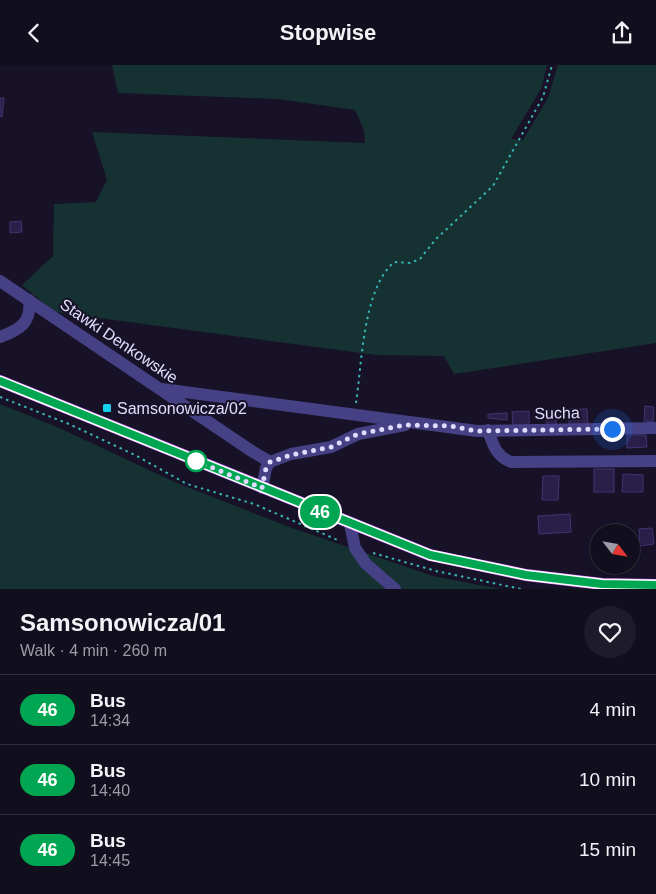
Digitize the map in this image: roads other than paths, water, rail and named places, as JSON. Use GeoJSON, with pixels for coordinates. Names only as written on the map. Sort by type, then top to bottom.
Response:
{"type":"FeatureCollection","features":[{"type":"Feature","properties":{"kind":"main road"},"geometry":{"type":"LineString","coordinates":[[0,381],[430,555],[526,575],[602,584],[656,585]]}},
{"type":"Feature","properties":{"kind":"street","name":"Stawki Denkowskie"},"geometry":{"type":"LineString","coordinates":[[0,281],[270,462]]}},
{"type":"Feature","properties":{"kind":"street"},"geometry":{"type":"LineString","coordinates":[[0,337],[15,332],[24,326],[30,309],[29,300]]}},
{"type":"Feature","properties":{"kind":"street"},"geometry":{"type":"LineString","coordinates":[[162,389],[355,413],[420,425]]}},
{"type":"Feature","properties":{"kind":"street"},"geometry":{"type":"LineString","coordinates":[[262,488],[266,468],[270,462],[291,455],[331,447],[358,434],[405,425],[420,425]]}},
{"type":"Feature","properties":{"kind":"street","name":"Sucha"},"geometry":{"type":"LineString","coordinates":[[420,425],[450,426],[477,431],[656,428]]}},
{"type":"Feature","properties":{"kind":"street"},"geometry":{"type":"LineString","coordinates":[[488,431],[496,451],[502,458],[511,462],[656,461]]}},
{"type":"Feature","properties":{"kind":"street"},"geometry":{"type":"LineString","coordinates":[[350,524],[356,548],[366,564],[395,589]]}},
{"type":"Feature","properties":{"kind":"place","name":"Samsonowicza/02"},"geometry":{"type":"Point","coordinates":[107,408]}}]}
